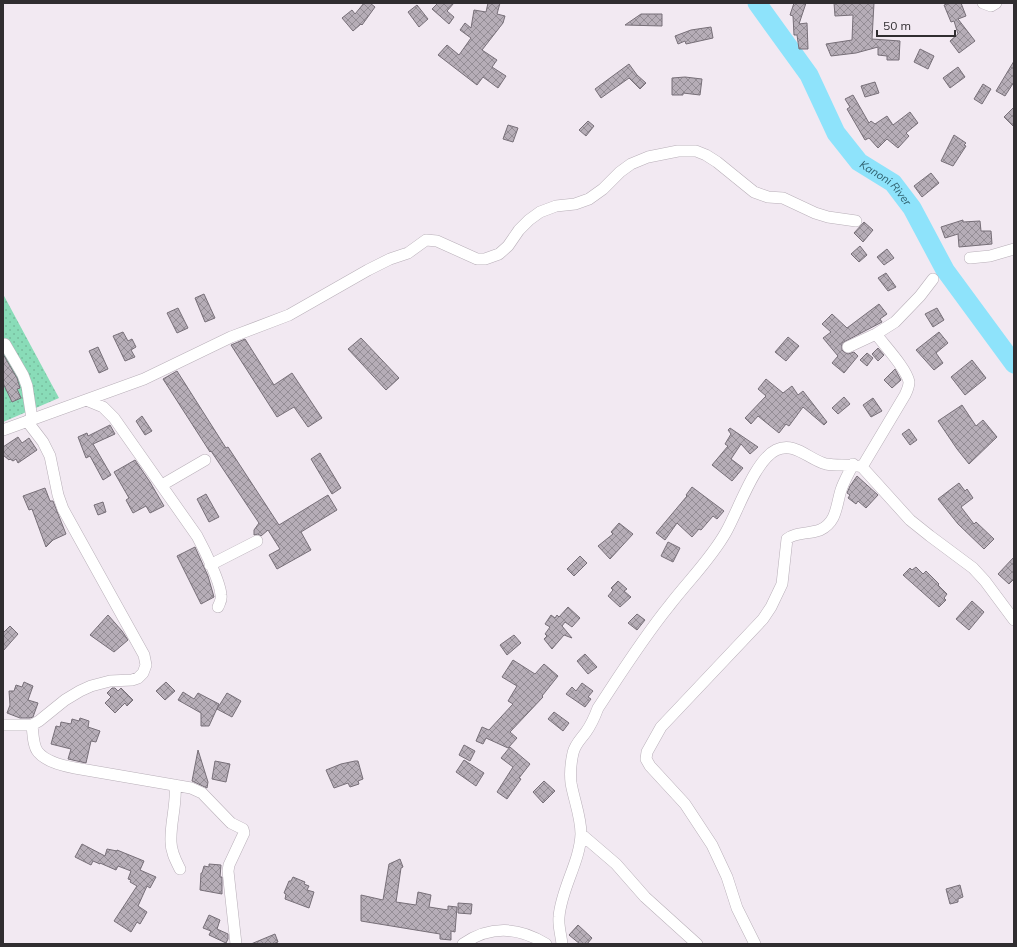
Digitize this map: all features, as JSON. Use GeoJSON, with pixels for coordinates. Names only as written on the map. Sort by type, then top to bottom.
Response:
{"type":"FeatureCollection","features":[{"type":"Feature","properties":{"kind":"street"},"geometry":{"type":"LineString","coordinates":[[984,3],[989,6],[993,6],[996,3]]}},
{"type":"Feature","properties":{"kind":"street"},"geometry":{"type":"LineString","coordinates":[[3,430],[144,379],[231,337],[289,315],[368,270],[390,259],[408,253],[426,240],[437,241],[477,259],[485,259],[499,254],[508,246],[529,220],[540,212],[556,206],[575,204],[589,199],[603,189],[620,172],[632,164],[661,154],[678,151],[696,151],[717,162],[754,192],[761,195],[783,198],[815,213],[828,217],[856,221]]}},
{"type":"Feature","properties":{"kind":"street"},"geometry":{"type":"LineString","coordinates":[[970,258],[990,256],[1014,249]]}},
{"type":"Feature","properties":{"kind":"street"},"geometry":{"type":"LineString","coordinates":[[848,347],[876,334],[895,322],[920,296],[933,278]]}},
{"type":"Feature","properties":{"kind":"street"},"geometry":{"type":"LineString","coordinates":[[755,944],[737,908],[727,877],[712,845],[685,804],[650,766],[646,758],[647,752],[661,728],[763,619],[771,607],[782,584],[786,539],[790,536],[819,530],[829,524],[835,514],[841,489],[905,395],[909,385],[903,370],[876,334]]}},
{"type":"Feature","properties":{"kind":"street"},"geometry":{"type":"LineString","coordinates":[[3,725],[32,725],[65,700],[91,686],[110,681],[132,680],[138,678],[146,665],[144,655],[63,510],[50,456],[30,420],[27,386],[23,375],[5,344]]}},
{"type":"Feature","properties":{"kind":"street"},"geometry":{"type":"LineString","coordinates":[[86,400],[103,408],[114,418],[197,536],[205,550],[221,593],[221,601],[218,607]]}},
{"type":"Feature","properties":{"kind":"street"},"geometry":{"type":"LineString","coordinates":[[562,944],[559,917],[565,891],[577,855],[581,834],[578,810],[570,774],[573,752],[576,745],[586,733],[598,708],[639,647],[668,606],[719,544],[742,497],[760,466],[769,454],[787,447],[794,448],[810,458],[827,464],[858,466],[910,520],[973,568],[985,581],[1014,620]]}},
{"type":"Feature","properties":{"kind":"street"},"geometry":{"type":"LineString","coordinates":[[162,485],[205,460]]}},
{"type":"Feature","properties":{"kind":"street"},"geometry":{"type":"LineString","coordinates":[[210,565],[257,541]]}},
{"type":"Feature","properties":{"kind":"street"},"geometry":{"type":"LineString","coordinates":[[32,725],[38,752],[50,760],[65,766],[88,771],[191,788],[202,793],[216,810],[231,823],[243,829],[244,833],[229,865],[228,871],[236,944]]}},
{"type":"Feature","properties":{"kind":"street"},"geometry":{"type":"LineString","coordinates":[[175,785],[175,803],[171,842],[174,856],[180,869]]}},
{"type":"Feature","properties":{"kind":"street"},"geometry":{"type":"LineString","coordinates":[[581,834],[616,864],[644,897],[697,944]]}},
{"type":"Feature","properties":{"kind":"street"},"geometry":{"type":"LineString","coordinates":[[463,944],[479,936],[502,930],[525,933],[534,936],[546,944]]}},
{"type":"Feature","properties":{"kind":"green space"},"geometry":{"type":"Polygon","coordinates":[[[3,294],[59,398],[3,422],[3,294]]]}},
{"type":"Feature","properties":{"kind":"building"},"geometry":{"type":"Polygon","coordinates":[[[364,3],[370,3],[375,7],[362,25],[361,24],[353,31],[342,18],[352,10],[355,14],[364,3]]]}},
{"type":"Feature","properties":{"kind":"building"},"geometry":{"type":"Polygon","coordinates":[[[438,3],[454,3],[447,11],[454,17],[449,24],[432,9],[438,3]]]}},
{"type":"Feature","properties":{"kind":"building"},"geometry":{"type":"Polygon","coordinates":[[[488,3],[500,3],[497,14],[505,16],[503,23],[482,50],[497,60],[492,67],[506,76],[498,88],[483,77],[477,85],[438,55],[447,45],[459,55],[471,38],[460,30],[465,23],[471,28],[474,10],[486,12],[488,3]]]}},
{"type":"Feature","properties":{"kind":"building"},"geometry":{"type":"Polygon","coordinates":[[[794,3],[806,3],[799,24],[807,23],[808,49],[799,49],[797,35],[794,35],[793,16],[790,15],[794,3]]]}},
{"type":"Feature","properties":{"kind":"building"},"geometry":{"type":"Polygon","coordinates":[[[834,3],[874,3],[872,39],[900,41],[899,60],[887,60],[887,56],[878,55],[878,47],[856,53],[831,56],[826,44],[852,40],[853,15],[835,16],[834,3]]]}},
{"type":"Feature","properties":{"kind":"building"},"geometry":{"type":"Polygon","coordinates":[[[950,3],[961,3],[966,16],[958,19],[975,41],[959,53],[950,41],[958,34],[954,21],[951,22],[944,5],[950,3]]]}},
{"type":"Feature","properties":{"kind":"building"},"geometry":{"type":"Polygon","coordinates":[[[417,5],[428,19],[419,27],[408,12],[417,5]]]}},
{"type":"Feature","properties":{"kind":"building"},"geometry":{"type":"Polygon","coordinates":[[[641,14],[662,14],[662,26],[625,25],[641,14]]]}},
{"type":"Feature","properties":{"kind":"building"},"geometry":{"type":"Polygon","coordinates":[[[711,27],[713,38],[686,44],[685,41],[678,44],[675,36],[691,30],[711,27]]]}},
{"type":"Feature","properties":{"kind":"building"},"geometry":{"type":"Polygon","coordinates":[[[920,49],[934,56],[928,69],[914,62],[920,49]]]}},
{"type":"Feature","properties":{"kind":"building"},"geometry":{"type":"Polygon","coordinates":[[[1014,61],[1014,82],[1005,96],[996,91],[1014,61]]]}},
{"type":"Feature","properties":{"kind":"building"},"geometry":{"type":"Polygon","coordinates":[[[629,64],[637,75],[646,83],[640,89],[629,78],[601,98],[595,89],[629,64]]]}},
{"type":"Feature","properties":{"kind":"building"},"geometry":{"type":"Polygon","coordinates":[[[958,67],[965,77],[950,88],[943,78],[958,67]]]}},
{"type":"Feature","properties":{"kind":"building"},"geometry":{"type":"Polygon","coordinates":[[[685,77],[702,79],[700,95],[683,93],[683,95],[672,95],[672,78],[685,77]]]}},
{"type":"Feature","properties":{"kind":"building"},"geometry":{"type":"Polygon","coordinates":[[[875,82],[879,93],[865,97],[861,86],[875,82]]]}},
{"type":"Feature","properties":{"kind":"building"},"geometry":{"type":"Polygon","coordinates":[[[983,84],[991,89],[982,104],[974,99],[983,84]]]}},
{"type":"Feature","properties":{"kind":"building"},"geometry":{"type":"Polygon","coordinates":[[[853,95],[869,123],[871,121],[875,124],[887,116],[893,125],[910,112],[918,123],[906,133],[909,136],[898,148],[887,139],[878,148],[869,138],[865,140],[847,109],[850,107],[845,99],[853,95]]]}},
{"type":"Feature","properties":{"kind":"building"},"geometry":{"type":"Polygon","coordinates":[[[1014,107],[1014,127],[1004,117],[1014,107]]]}},
{"type":"Feature","properties":{"kind":"building"},"geometry":{"type":"Polygon","coordinates":[[[588,121],[594,126],[586,136],[579,130],[588,121]]]}},
{"type":"Feature","properties":{"kind":"building"},"geometry":{"type":"Polygon","coordinates":[[[508,125],[518,128],[513,142],[503,139],[508,125]]]}},
{"type":"Feature","properties":{"kind":"building"},"geometry":{"type":"Polygon","coordinates":[[[954,135],[966,143],[964,145],[966,146],[953,166],[941,161],[954,135]]]}},
{"type":"Feature","properties":{"kind":"building"},"geometry":{"type":"Polygon","coordinates":[[[931,173],[939,183],[922,197],[914,186],[931,173]]]}},
{"type":"Feature","properties":{"kind":"building"},"geometry":{"type":"Polygon","coordinates":[[[963,220],[963,222],[980,221],[981,231],[991,231],[992,244],[959,247],[958,234],[945,238],[941,227],[963,220]]]}},
{"type":"Feature","properties":{"kind":"building"},"geometry":{"type":"Polygon","coordinates":[[[864,222],[873,230],[863,242],[854,233],[864,222]]]}},
{"type":"Feature","properties":{"kind":"building"},"geometry":{"type":"Polygon","coordinates":[[[860,246],[867,255],[859,262],[851,254],[860,246]]]}},
{"type":"Feature","properties":{"kind":"building"},"geometry":{"type":"Polygon","coordinates":[[[887,249],[894,258],[884,265],[877,257],[887,249]]]}},
{"type":"Feature","properties":{"kind":"building"},"geometry":{"type":"Polygon","coordinates":[[[886,273],[896,287],[888,291],[878,278],[886,273]]]}},
{"type":"Feature","properties":{"kind":"building"},"geometry":{"type":"Polygon","coordinates":[[[204,294],[215,318],[205,322],[195,298],[204,294]]]}},
{"type":"Feature","properties":{"kind":"building"},"geometry":{"type":"Polygon","coordinates":[[[879,304],[887,314],[880,319],[882,322],[842,343],[842,350],[844,352],[848,354],[854,352],[858,356],[844,373],[832,363],[838,356],[823,338],[831,332],[822,324],[832,314],[847,328],[879,304]]]}},
{"type":"Feature","properties":{"kind":"building"},"geometry":{"type":"Polygon","coordinates":[[[178,308],[188,328],[177,333],[167,313],[178,308]]]}},
{"type":"Feature","properties":{"kind":"building"},"geometry":{"type":"Polygon","coordinates":[[[937,308],[944,320],[933,327],[925,314],[937,308]]]}},
{"type":"Feature","properties":{"kind":"building"},"geometry":{"type":"Polygon","coordinates":[[[123,332],[128,341],[132,339],[136,347],[131,350],[135,357],[125,361],[113,336],[123,332]]]}},
{"type":"Feature","properties":{"kind":"building"},"geometry":{"type":"Polygon","coordinates":[[[939,332],[948,343],[936,353],[943,363],[934,370],[916,350],[939,332]]]}},
{"type":"Feature","properties":{"kind":"building"},"geometry":{"type":"Polygon","coordinates":[[[788,337],[799,346],[786,361],[775,352],[788,337]]]}},
{"type":"Feature","properties":{"kind":"building"},"geometry":{"type":"Polygon","coordinates":[[[361,338],[399,378],[386,390],[348,349],[361,338]]]}},
{"type":"Feature","properties":{"kind":"building"},"geometry":{"type":"Polygon","coordinates":[[[245,339],[274,385],[292,373],[322,418],[308,427],[294,407],[277,417],[231,345],[245,339]]]}},
{"type":"Feature","properties":{"kind":"building"},"geometry":{"type":"Polygon","coordinates":[[[98,347],[108,369],[99,373],[89,351],[98,347]]]}},
{"type":"Feature","properties":{"kind":"building"},"geometry":{"type":"Polygon","coordinates":[[[878,348],[884,355],[878,361],[872,354],[878,348]]]}},
{"type":"Feature","properties":{"kind":"building"},"geometry":{"type":"Polygon","coordinates":[[[867,353],[873,358],[867,366],[860,360],[867,353]]]}},
{"type":"Feature","properties":{"kind":"building"},"geometry":{"type":"Polygon","coordinates":[[[3,354],[17,378],[20,388],[17,389],[21,398],[12,402],[3,383],[3,354]]]}},
{"type":"Feature","properties":{"kind":"building"},"geometry":{"type":"Polygon","coordinates":[[[972,360],[986,378],[965,395],[951,377],[972,360]]]}},
{"type":"Feature","properties":{"kind":"building"},"geometry":{"type":"Polygon","coordinates":[[[895,369],[901,380],[892,388],[884,380],[895,369]]]}},
{"type":"Feature","properties":{"kind":"building"},"geometry":{"type":"Polygon","coordinates":[[[177,371],[226,448],[228,447],[279,525],[328,495],[337,510],[301,532],[311,550],[277,569],[269,555],[280,549],[268,530],[261,536],[258,534],[254,535],[254,530],[259,523],[211,451],[210,452],[163,379],[177,371]]]}},
{"type":"Feature","properties":{"kind":"building"},"geometry":{"type":"Polygon","coordinates":[[[766,379],[783,393],[792,386],[798,395],[803,391],[827,422],[824,425],[803,407],[789,426],[786,424],[779,433],[758,416],[751,424],[745,418],[766,396],[758,389],[766,379]]]}},
{"type":"Feature","properties":{"kind":"building"},"geometry":{"type":"Polygon","coordinates":[[[844,397],[850,404],[838,414],[832,408],[844,397]]]}},
{"type":"Feature","properties":{"kind":"building"},"geometry":{"type":"Polygon","coordinates":[[[873,398],[882,411],[871,417],[863,405],[873,398]]]}},
{"type":"Feature","properties":{"kind":"building"},"geometry":{"type":"Polygon","coordinates":[[[962,405],[976,426],[983,420],[997,437],[969,464],[938,421],[962,405]]]}},
{"type":"Feature","properties":{"kind":"building"},"geometry":{"type":"Polygon","coordinates":[[[142,416],[152,431],[145,435],[136,421],[142,416]]]}},
{"type":"Feature","properties":{"kind":"building"},"geometry":{"type":"Polygon","coordinates":[[[110,425],[115,434],[93,444],[111,475],[103,480],[90,456],[86,458],[78,437],[87,433],[88,436],[110,425]]]}},
{"type":"Feature","properties":{"kind":"building"},"geometry":{"type":"Polygon","coordinates":[[[730,428],[758,447],[750,454],[741,444],[731,459],[743,468],[732,481],[712,465],[728,446],[725,444],[731,434],[728,430],[730,428]]]}},
{"type":"Feature","properties":{"kind":"building"},"geometry":{"type":"Polygon","coordinates":[[[909,429],[917,440],[910,445],[902,434],[909,429]]]}},
{"type":"Feature","properties":{"kind":"building"},"geometry":{"type":"Polygon","coordinates":[[[18,437],[22,443],[29,438],[37,450],[18,463],[16,459],[13,461],[10,459],[9,460],[3,455],[3,447],[18,437]]]}},
{"type":"Feature","properties":{"kind":"building"},"geometry":{"type":"Polygon","coordinates":[[[320,453],[341,488],[332,494],[311,459],[320,453]]]}},
{"type":"Feature","properties":{"kind":"building"},"geometry":{"type":"Polygon","coordinates":[[[135,460],[164,506],[150,513],[146,506],[133,513],[126,500],[129,498],[114,472],[135,460]]]}},
{"type":"Feature","properties":{"kind":"building"},"geometry":{"type":"Polygon","coordinates":[[[857,476],[878,495],[866,508],[858,501],[856,504],[848,498],[850,495],[847,493],[857,476]]]}},
{"type":"Feature","properties":{"kind":"building"},"geometry":{"type":"Polygon","coordinates":[[[959,483],[965,491],[967,489],[973,498],[961,507],[974,524],[976,522],[994,539],[984,549],[958,524],[938,499],[959,483]]]}},
{"type":"Feature","properties":{"kind":"building"},"geometry":{"type":"Polygon","coordinates":[[[692,487],[724,511],[717,519],[713,516],[701,530],[699,529],[692,537],[677,523],[665,540],[656,533],[687,496],[686,495],[692,487]]]}},
{"type":"Feature","properties":{"kind":"building"},"geometry":{"type":"Polygon","coordinates":[[[45,488],[50,501],[53,501],[66,534],[53,540],[46,547],[32,509],[29,510],[23,496],[45,488]]]}},
{"type":"Feature","properties":{"kind":"building"},"geometry":{"type":"Polygon","coordinates":[[[206,494],[219,517],[209,522],[197,499],[206,494]]]}},
{"type":"Feature","properties":{"kind":"building"},"geometry":{"type":"Polygon","coordinates":[[[103,502],[106,512],[98,515],[94,505],[103,502]]]}},
{"type":"Feature","properties":{"kind":"building"},"geometry":{"type":"Polygon","coordinates":[[[619,523],[633,534],[610,559],[598,546],[613,534],[611,532],[619,523]]]}},
{"type":"Feature","properties":{"kind":"building"},"geometry":{"type":"Polygon","coordinates":[[[668,542],[680,548],[673,562],[661,556],[668,542]]]}},
{"type":"Feature","properties":{"kind":"building"},"geometry":{"type":"Polygon","coordinates":[[[195,547],[208,576],[214,597],[201,604],[177,556],[195,547]]]}},
{"type":"Feature","properties":{"kind":"building"},"geometry":{"type":"Polygon","coordinates":[[[580,556],[587,563],[574,576],[567,569],[580,556]]]}},
{"type":"Feature","properties":{"kind":"building"},"geometry":{"type":"Polygon","coordinates":[[[1014,557],[1014,579],[1009,584],[998,574],[1014,557]]]}},
{"type":"Feature","properties":{"kind":"building"},"geometry":{"type":"Polygon","coordinates":[[[916,567],[923,574],[926,571],[947,594],[944,598],[946,600],[939,607],[903,575],[910,568],[912,570],[916,567]]]}},
{"type":"Feature","properties":{"kind":"building"},"geometry":{"type":"Polygon","coordinates":[[[618,581],[627,589],[624,591],[631,597],[620,607],[608,596],[613,590],[611,588],[618,581]]]}},
{"type":"Feature","properties":{"kind":"building"},"geometry":{"type":"Polygon","coordinates":[[[972,601],[984,612],[969,630],[956,619],[972,601]]]}},
{"type":"Feature","properties":{"kind":"building"},"geometry":{"type":"Polygon","coordinates":[[[568,607],[580,618],[572,627],[565,622],[562,626],[572,638],[564,635],[552,649],[544,639],[547,636],[545,634],[550,627],[545,624],[551,615],[555,618],[557,615],[559,617],[568,607]]]}},
{"type":"Feature","properties":{"kind":"building"},"geometry":{"type":"Polygon","coordinates":[[[637,614],[645,620],[637,630],[628,623],[637,614]]]}},
{"type":"Feature","properties":{"kind":"building"},"geometry":{"type":"Polygon","coordinates":[[[108,615],[128,640],[114,652],[90,635],[108,615]]]}},
{"type":"Feature","properties":{"kind":"building"},"geometry":{"type":"Polygon","coordinates":[[[10,626],[18,634],[3,651],[3,633],[10,626]]]}},
{"type":"Feature","properties":{"kind":"building"},"geometry":{"type":"Polygon","coordinates":[[[514,635],[521,643],[507,655],[500,645],[514,635]]]}},
{"type":"Feature","properties":{"kind":"building"},"geometry":{"type":"Polygon","coordinates":[[[585,654],[597,667],[588,674],[577,661],[585,654]]]}},
{"type":"Feature","properties":{"kind":"building"},"geometry":{"type":"Polygon","coordinates":[[[513,660],[535,674],[544,664],[558,676],[542,696],[543,697],[510,732],[517,738],[508,748],[486,738],[483,744],[476,741],[482,727],[489,730],[513,704],[508,701],[517,686],[502,677],[513,660]]]}},
{"type":"Feature","properties":{"kind":"building"},"geometry":{"type":"Polygon","coordinates":[[[24,682],[33,686],[28,700],[38,703],[33,717],[30,718],[20,718],[7,713],[10,705],[9,691],[14,691],[16,685],[22,687],[24,682]]]}},
{"type":"Feature","properties":{"kind":"building"},"geometry":{"type":"Polygon","coordinates":[[[166,682],[175,691],[165,700],[156,691],[166,682]]]}},
{"type":"Feature","properties":{"kind":"building"},"geometry":{"type":"Polygon","coordinates":[[[582,683],[593,691],[588,697],[591,699],[585,707],[566,694],[572,687],[576,691],[582,683]]]}},
{"type":"Feature","properties":{"kind":"building"},"geometry":{"type":"Polygon","coordinates":[[[112,688],[115,688],[118,691],[121,688],[133,700],[127,706],[125,703],[115,713],[105,703],[111,697],[107,693],[112,688]]]}},
{"type":"Feature","properties":{"kind":"building"},"geometry":{"type":"Polygon","coordinates":[[[183,692],[194,699],[198,693],[219,704],[209,726],[201,726],[201,713],[178,700],[183,692]]]}},
{"type":"Feature","properties":{"kind":"building"},"geometry":{"type":"Polygon","coordinates":[[[227,693],[241,701],[232,717],[217,709],[227,693]]]}},
{"type":"Feature","properties":{"kind":"building"},"geometry":{"type":"Polygon","coordinates":[[[554,712],[569,723],[563,731],[548,719],[554,712]]]}},
{"type":"Feature","properties":{"kind":"building"},"geometry":{"type":"Polygon","coordinates":[[[80,718],[89,721],[88,727],[100,731],[96,742],[91,741],[86,763],[68,759],[71,749],[51,744],[56,726],[60,727],[61,722],[71,724],[72,719],[79,721],[80,718]]]}},
{"type":"Feature","properties":{"kind":"building"},"geometry":{"type":"Polygon","coordinates":[[[464,745],[475,751],[470,761],[459,755],[464,745]]]}},
{"type":"Feature","properties":{"kind":"building"},"geometry":{"type":"Polygon","coordinates":[[[510,747],[530,764],[519,778],[521,779],[507,799],[497,792],[513,767],[501,758],[510,747]]]}},
{"type":"Feature","properties":{"kind":"building"},"geometry":{"type":"Polygon","coordinates":[[[198,750],[208,782],[207,788],[192,781],[198,750]]]}},
{"type":"Feature","properties":{"kind":"building"},"geometry":{"type":"Polygon","coordinates":[[[464,760],[484,773],[476,786],[456,772],[464,760]]]}},
{"type":"Feature","properties":{"kind":"building"},"geometry":{"type":"Polygon","coordinates":[[[215,761],[230,764],[226,782],[212,779],[215,761]]]}},
{"type":"Feature","properties":{"kind":"building"},"geometry":{"type":"Polygon","coordinates":[[[358,761],[363,779],[358,781],[359,784],[350,787],[348,783],[334,788],[326,770],[341,764],[358,761]]]}},
{"type":"Feature","properties":{"kind":"building"},"geometry":{"type":"Polygon","coordinates":[[[544,781],[555,791],[543,803],[533,792],[544,781]]]}},
{"type":"Feature","properties":{"kind":"building"},"geometry":{"type":"Polygon","coordinates":[[[82,844],[105,856],[107,849],[117,850],[144,861],[140,870],[156,877],[150,888],[147,886],[138,906],[147,912],[140,924],[137,922],[131,932],[114,921],[137,886],[128,879],[131,871],[118,866],[116,870],[93,861],[91,865],[75,857],[82,844]]]}},
{"type":"Feature","properties":{"kind":"building"},"geometry":{"type":"Polygon","coordinates":[[[400,859],[403,867],[401,868],[396,902],[416,905],[418,892],[431,895],[429,907],[448,910],[448,906],[457,907],[455,932],[451,931],[451,940],[440,939],[440,934],[361,921],[361,895],[383,900],[389,864],[400,859]]]}},
{"type":"Feature","properties":{"kind":"building"},"geometry":{"type":"Polygon","coordinates":[[[209,864],[221,865],[220,877],[222,877],[222,894],[200,890],[201,873],[204,866],[209,867],[209,864]]]}},
{"type":"Feature","properties":{"kind":"building"},"geometry":{"type":"Polygon","coordinates":[[[293,877],[305,882],[304,884],[309,886],[307,890],[314,892],[309,908],[285,899],[286,894],[284,893],[289,881],[291,881],[293,877]]]}},
{"type":"Feature","properties":{"kind":"building"},"geometry":{"type":"Polygon","coordinates":[[[960,885],[963,897],[958,899],[958,902],[950,904],[946,889],[960,885]]]}},
{"type":"Feature","properties":{"kind":"building"},"geometry":{"type":"Polygon","coordinates":[[[458,903],[472,904],[471,914],[458,913],[458,903]]]}},
{"type":"Feature","properties":{"kind":"building"},"geometry":{"type":"Polygon","coordinates":[[[209,915],[220,920],[217,929],[228,934],[226,943],[209,935],[211,931],[203,928],[209,915]]]}},
{"type":"Feature","properties":{"kind":"building"},"geometry":{"type":"Polygon","coordinates":[[[578,925],[592,938],[587,944],[580,944],[569,935],[578,925]]]}},
{"type":"Feature","properties":{"kind":"building"},"geometry":{"type":"Polygon","coordinates":[[[275,934],[278,942],[273,944],[251,944],[275,934]]]}},
{"type":"Feature","properties":{"kind":"waterway","name":"Kanoni River"},"geometry":{"type":"LineString","coordinates":[[757,3],[809,75],[836,133],[859,162],[893,183],[912,208],[945,270],[1014,364]]}}]}
